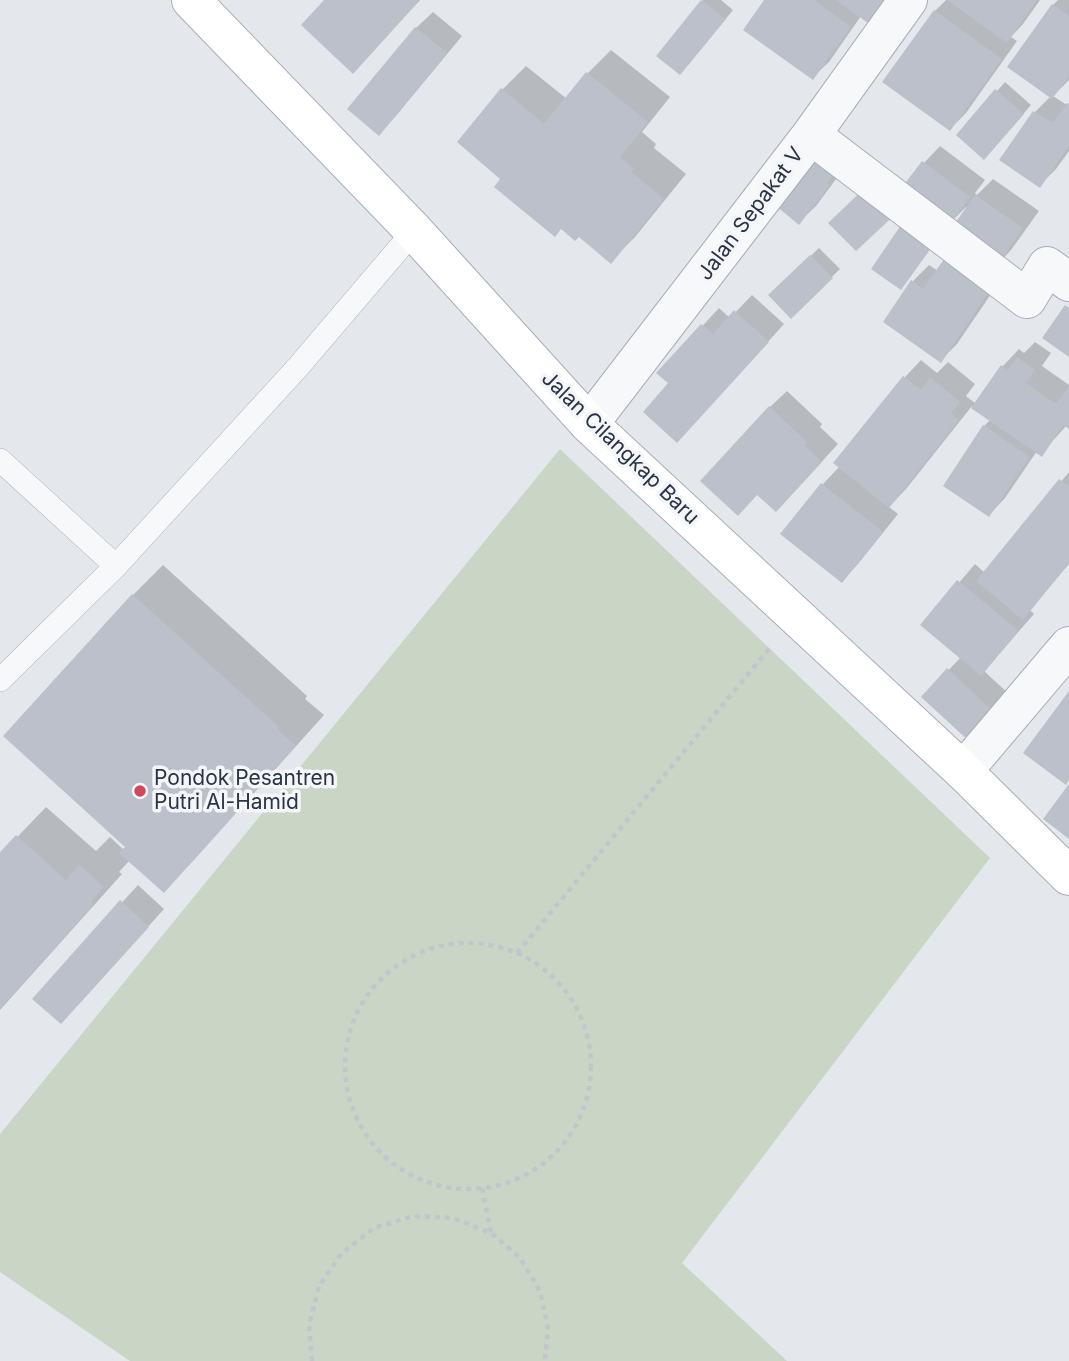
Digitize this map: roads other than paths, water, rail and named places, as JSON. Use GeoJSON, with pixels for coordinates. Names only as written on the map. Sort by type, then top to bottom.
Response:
{"type":"FeatureCollection","features":[{"type":"Feature","properties":{"kind":"street","name":"Jalan Cilangkap Baru"},"geometry":{"type":"LineString","coordinates":[[191,0],[414,231],[589,424],[963,771],[1069,876]]}},
{"type":"Feature","properties":{"kind":"street","name":"Jalan Sepakat V"},"geometry":{"type":"LineString","coordinates":[[589,424],[811,135],[908,0]]}},
{"type":"Feature","properties":{"kind":"street"},"geometry":{"type":"LineString","coordinates":[[811,135],[1027,299],[1047,266],[1069,282]]}},
{"type":"Feature","properties":{"kind":"street"},"geometry":{"type":"LineString","coordinates":[[963,771],[1069,646]]}},
{"type":"Feature","properties":{"kind":"lane"},"geometry":{"type":"LineString","coordinates":[[0,680],[116,566],[298,367],[414,231]]}},
{"type":"Feature","properties":{"kind":"lane"},"geometry":{"type":"LineString","coordinates":[[0,460],[116,566]]}},
{"type":"Feature","properties":{"kind":"place","name":"Pondok Pesantren Putri Al-Hamid"},"geometry":{"type":"Point","coordinates":[140,791]}}]}
